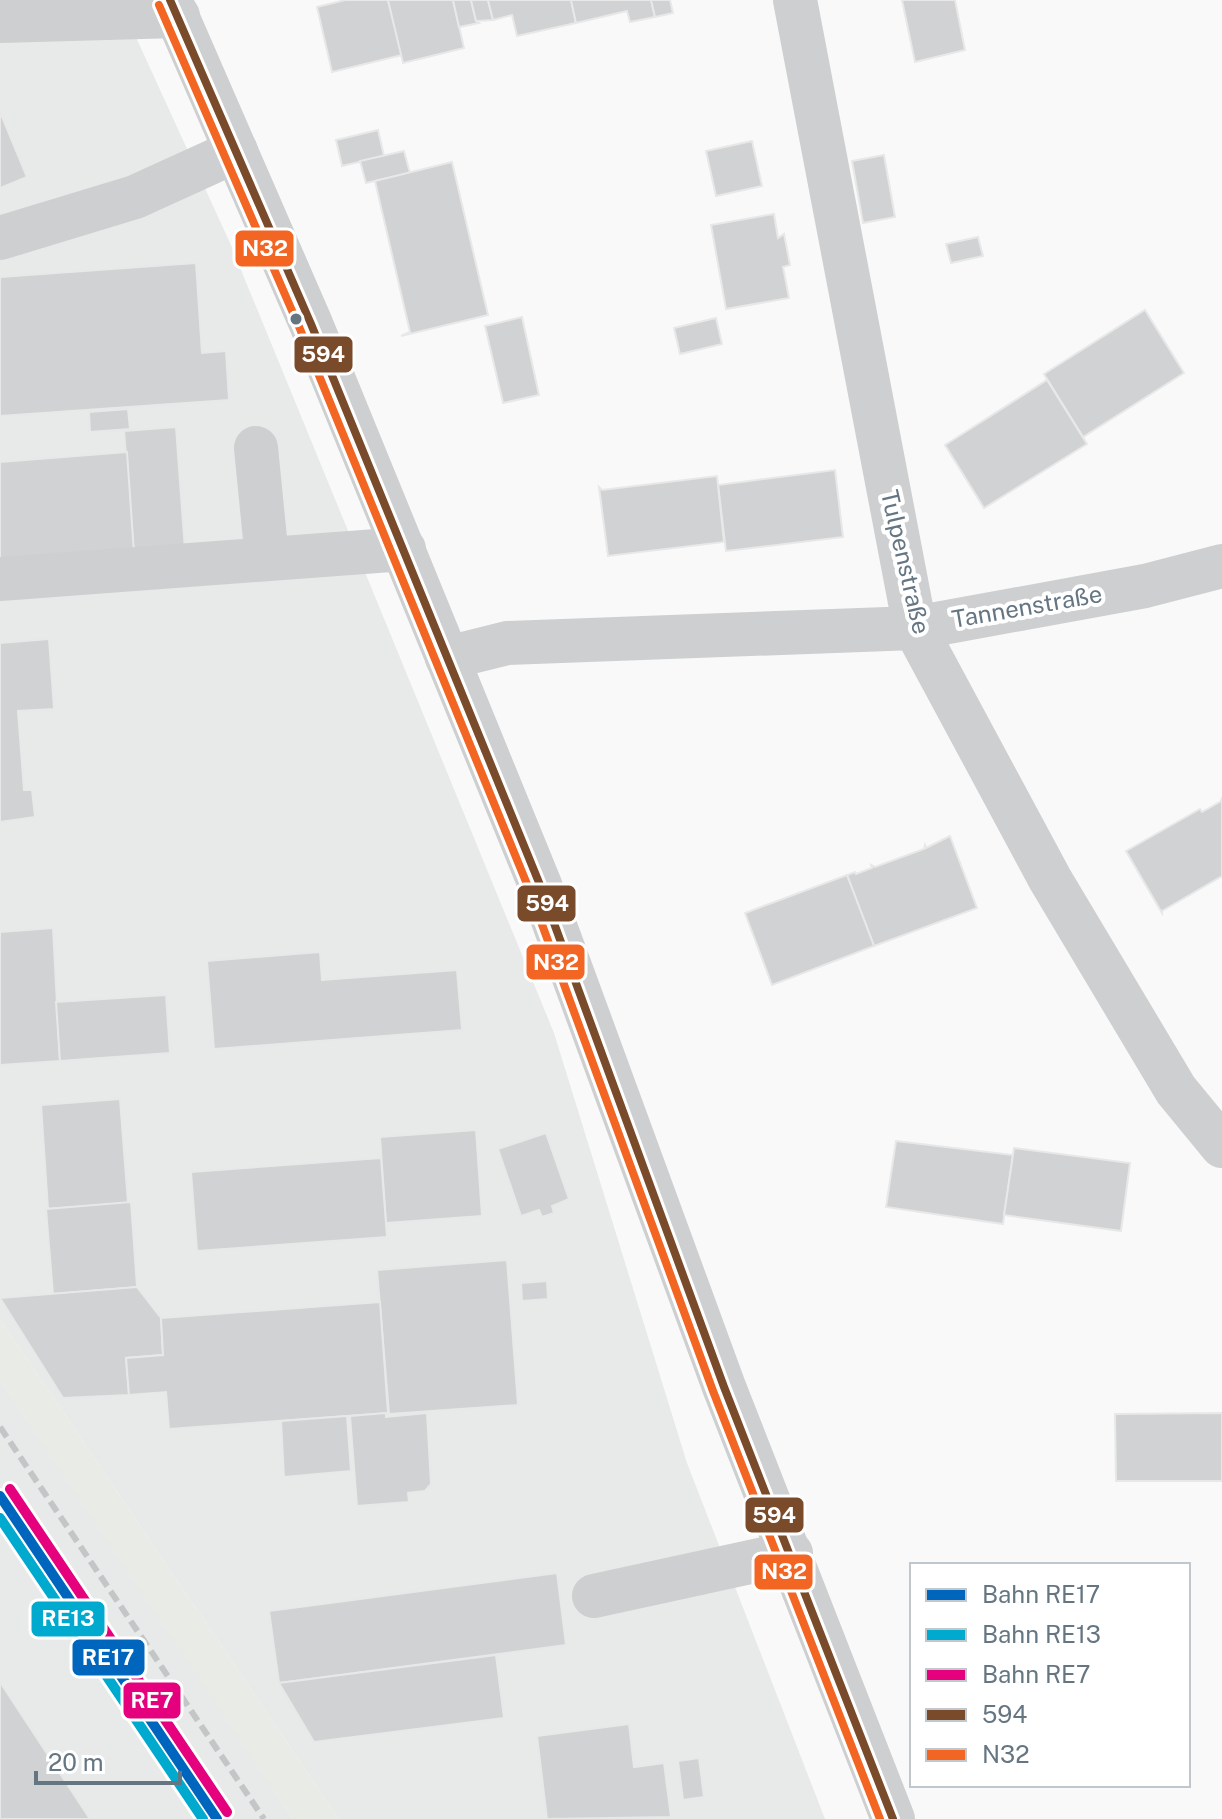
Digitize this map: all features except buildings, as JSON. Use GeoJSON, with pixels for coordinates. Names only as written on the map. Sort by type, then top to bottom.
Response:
{"type":"FeatureCollection","features":[{"type":"Feature","properties":{"kind":"street","name":"Tulpenstraße"},"geometry":{"type":"LineString","coordinates":[[795,0],[915,628],[1065,906],[1176,1090],[1222,1146]]}},
{"type":"Feature","properties":{"kind":"street"},"geometry":{"type":"LineString","coordinates":[[0,21],[174,8],[404,549],[554,919],[724,1387],[893,1819]]}},
{"type":"Feature","properties":{"kind":"street"},"geometry":{"type":"LineString","coordinates":[[0,238],[135,197],[236,151]]}},
{"type":"Feature","properties":{"kind":"street"},"geometry":{"type":"LineString","coordinates":[[256,448],[267,559]]}},
{"type":"Feature","properties":{"kind":"street"},"geometry":{"type":"LineString","coordinates":[[0,579],[404,549]]}},
{"type":"Feature","properties":{"kind":"street","name":"Tannenstraße"},"geometry":{"type":"LineString","coordinates":[[447,658],[507,643],[915,628],[1145,586],[1222,566]]}},
{"type":"Feature","properties":{"kind":"street"},"geometry":{"type":"LineString","coordinates":[[594,1596],[791,1553]]}},
{"type":"Feature","properties":{"kind":"shaded area"},"geometry":{"type":"Polygon","coordinates":[[[0,0],[119,0],[230,243],[554,1033],[687,1463],[825,1819],[339,1819],[0,1319],[0,0]]]}},
{"type":"Feature","properties":{"kind":"shaded area"},"geometry":{"type":"Polygon","coordinates":[[[0,1319],[339,1819],[293,1819],[0,1380],[0,1319]]]}},
{"type":"Feature","properties":{"kind":"shaded area"},"geometry":{"type":"Polygon","coordinates":[[[0,1380],[126,1565],[293,1819],[0,1819],[0,1380]]]}},
{"type":"Feature","properties":{"kind":"railway"},"geometry":{"type":"LineString","coordinates":[[0,1427],[264,1819]]}},
{"type":"Feature","properties":{"kind":"rail line","name":"RE7"},"geometry":{"type":"LineString","coordinates":[[10,1489],[227,1812]]}},
{"type":"Feature","properties":{"kind":"rail line","name":"RE17"},"geometry":{"type":"LineString","coordinates":[[0,1496],[217,1819]]}},
{"type":"Feature","properties":{"kind":"rail line","name":"RE13"},"geometry":{"type":"LineString","coordinates":[[0,1518],[203,1819]]}},
{"type":"Feature","properties":{"kind":"transit line","name":"594"},"geometry":{"type":"LineString","coordinates":[[170,0],[311,324],[540,885],[724,1387],[893,1819]]}},
{"type":"Feature","properties":{"kind":"transit line","name":"N32"},"geometry":{"type":"LineString","coordinates":[[159,5],[300,329],[529,889],[713,1391],[880,1819]]}}]}
